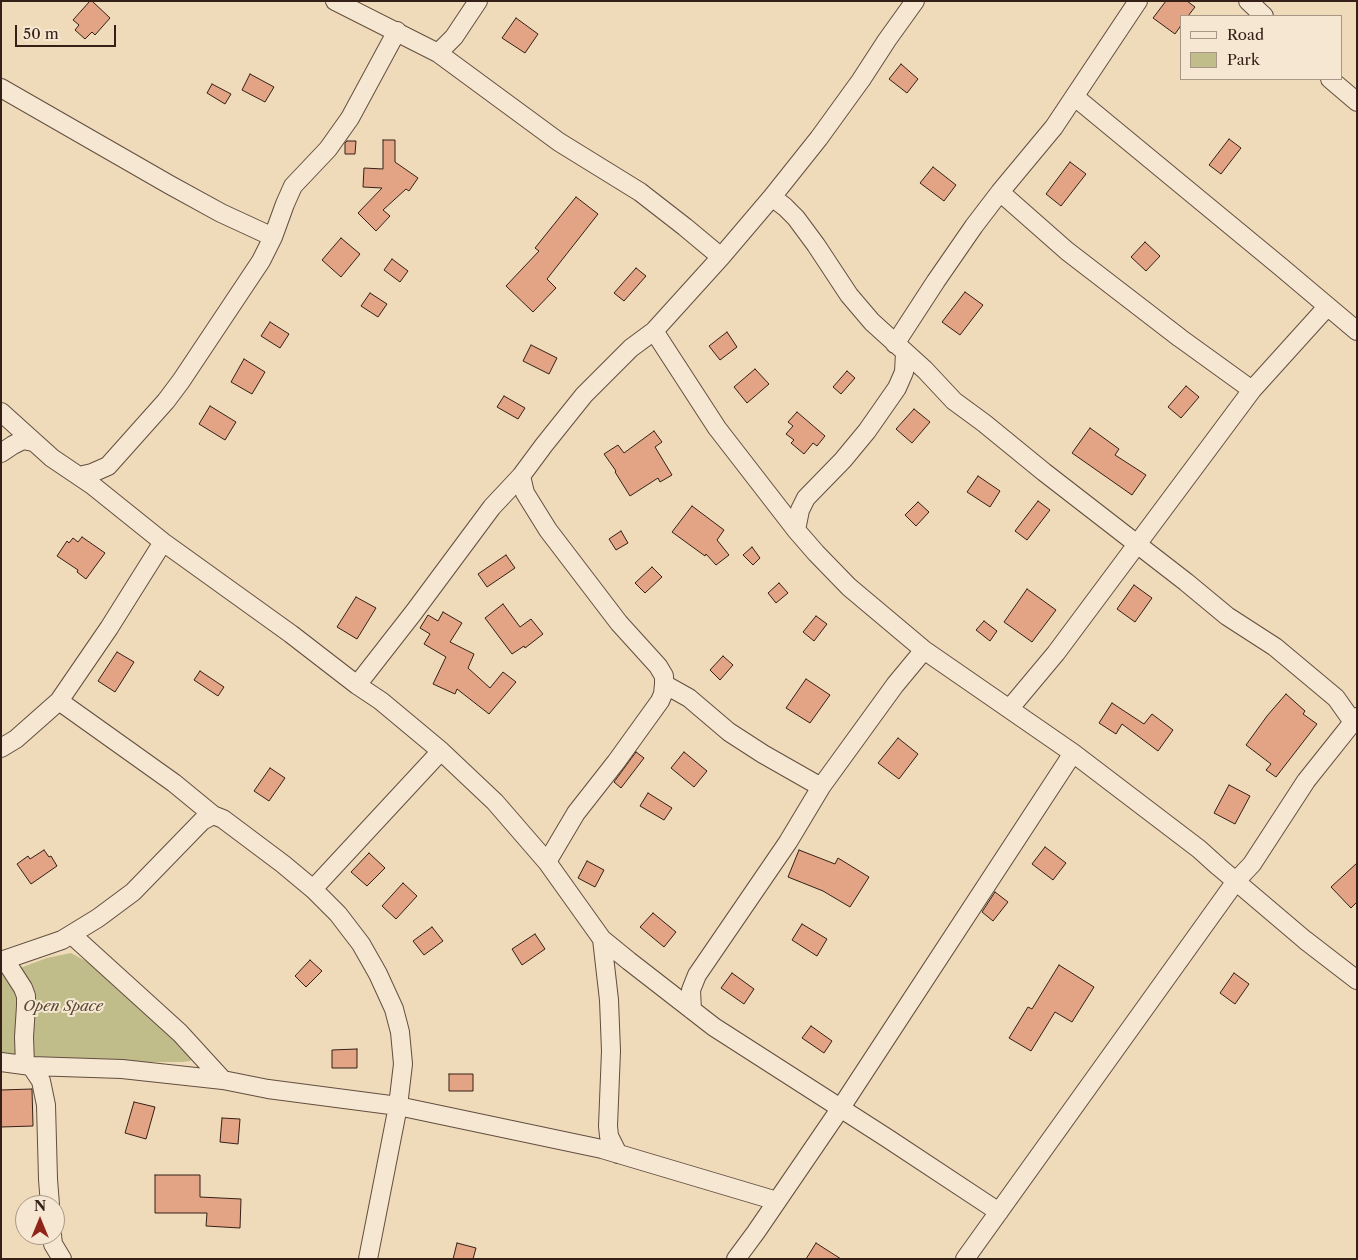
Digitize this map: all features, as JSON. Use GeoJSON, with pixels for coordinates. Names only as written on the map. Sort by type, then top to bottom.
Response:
{"type":"FeatureCollection","features":[{"type":"Feature","properties":{"kind":"street"},"geometry":{"type":"LineString","coordinates":[[335,1],[438,53],[559,142],[640,192],[721,257]]}},
{"type":"Feature","properties":{"kind":"street"},"geometry":{"type":"LineString","coordinates":[[438,53],[454,37],[478,1]]}},
{"type":"Feature","properties":{"kind":"street"},"geometry":{"type":"LineString","coordinates":[[357,685],[492,507],[521,476],[584,395],[631,348],[654,331],[772,197],[829,124],[915,1]]}},
{"type":"Feature","properties":{"kind":"street"},"geometry":{"type":"LineString","coordinates":[[796,530],[800,510],[806,498],[843,460],[867,431],[897,388],[904,372],[900,348],[941,273],[1000,192],[1054,127],[1138,1]]}},
{"type":"Feature","properties":{"kind":"street"},"geometry":{"type":"LineString","coordinates":[[1248,1],[1263,15]]}},
{"type":"Feature","properties":{"kind":"street"},"geometry":{"type":"LineString","coordinates":[[100,492],[103,474],[108,466],[166,401],[181,381],[257,267],[273,237],[294,186],[328,149],[350,118],[397,32]]}},
{"type":"Feature","properties":{"kind":"street"},"geometry":{"type":"LineString","coordinates":[[1331,80],[1357,102]]}},
{"type":"Feature","properties":{"kind":"street"},"geometry":{"type":"LineString","coordinates":[[1,88],[221,213],[273,237]]}},
{"type":"Feature","properties":{"kind":"street"},"geometry":{"type":"LineString","coordinates":[[1075,97],[1357,332]]}},
{"type":"Feature","properties":{"kind":"street"},"geometry":{"type":"LineString","coordinates":[[1000,192],[1067,251],[1180,338],[1252,390]]}},
{"type":"Feature","properties":{"kind":"street"},"geometry":{"type":"LineString","coordinates":[[772,197],[796,218],[848,295],[872,322],[954,400],[1227,616],[1275,647],[1336,698],[1355,719],[1306,781],[1252,864],[1236,881],[966,1259]]}},
{"type":"Feature","properties":{"kind":"street"},"geometry":{"type":"LineString","coordinates":[[1010,708],[1056,653],[1252,390],[1327,307]]}},
{"type":"Feature","properties":{"kind":"street"},"geometry":{"type":"LineString","coordinates":[[654,331],[717,428],[796,530],[849,587],[924,650],[1073,753],[1199,849],[1305,940],[1357,980]]}},
{"type":"Feature","properties":{"kind":"street"},"geometry":{"type":"LineString","coordinates":[[5,416],[52,458],[79,476],[163,542],[292,634],[357,685],[381,701],[441,751],[495,802],[547,862],[602,939],[730,1038],[999,1212]]}},
{"type":"Feature","properties":{"kind":"street"},"geometry":{"type":"LineString","coordinates":[[1,447],[5,416]]}},
{"type":"Feature","properties":{"kind":"street"},"geometry":{"type":"LineString","coordinates":[[1,453],[23,440],[33,442]]}},
{"type":"Feature","properties":{"kind":"street"},"geometry":{"type":"LineString","coordinates":[[79,476],[108,466]]}},
{"type":"Feature","properties":{"kind":"street"},"geometry":{"type":"LineString","coordinates":[[521,476],[525,493],[548,530],[580,574],[619,623],[658,666],[664,676],[660,701],[576,813],[547,862]]}},
{"type":"Feature","properties":{"kind":"street"},"geometry":{"type":"LineString","coordinates":[[1,748],[16,739],[59,701],[109,628],[163,542]]}},
{"type":"Feature","properties":{"kind":"street"},"geometry":{"type":"LineString","coordinates":[[692,1010],[691,990],[698,975],[788,842],[821,787],[895,685],[924,650]]}},
{"type":"Feature","properties":{"kind":"street"},"geometry":{"type":"LineString","coordinates":[[664,684],[689,698],[742,741],[821,787]]}},
{"type":"Feature","properties":{"kind":"street"},"geometry":{"type":"LineString","coordinates":[[59,701],[174,783],[212,815],[224,819],[313,889],[338,914],[361,944],[378,974],[394,1009],[400,1032],[403,1064],[398,1106],[368,1259]]}},
{"type":"Feature","properties":{"kind":"street"},"geometry":{"type":"LineString","coordinates":[[313,889],[441,751]]}},
{"type":"Feature","properties":{"kind":"street"},"geometry":{"type":"LineString","coordinates":[[736,1259],[840,1109],[1073,753]]}},
{"type":"Feature","properties":{"kind":"street"},"geometry":{"type":"LineString","coordinates":[[49,1195],[46,1105],[41,1081],[28,1065],[24,1037],[26,996],[23,988],[3,960],[62,940],[98,918],[133,892],[202,821],[212,815]]}},
{"type":"Feature","properties":{"kind":"street"},"geometry":{"type":"LineString","coordinates":[[72,935],[180,1033],[223,1080]]}},
{"type":"Feature","properties":{"kind":"street"},"geometry":{"type":"LineString","coordinates":[[602,939],[609,1000],[611,1051],[608,1136],[618,1154]]}},
{"type":"Feature","properties":{"kind":"street"},"geometry":{"type":"LineString","coordinates":[[1,1062],[122,1069],[223,1080],[268,1089],[398,1106],[602,1149],[777,1201]]}},
{"type":"Feature","properties":{"kind":"street"},"geometry":{"type":"LineString","coordinates":[[54,1245],[62,1259]]}},
{"type":"Feature","properties":{"kind":"green space","name":"Open Space"},"geometry":{"type":"Polygon","coordinates":[[[71,953],[117,978],[197,1054],[190,1061],[182,1062],[141,1062],[75,1058],[1,1058],[1,975],[47,958],[71,953]]]}},
{"type":"Feature","properties":{"kind":"building"},"geometry":{"type":"Polygon","coordinates":[[[90,1],[110,18],[95,35],[92,32],[85,39],[75,30],[79,25],[73,20],[90,1]]]}},
{"type":"Feature","properties":{"kind":"building"},"geometry":{"type":"Polygon","coordinates":[[[1166,1],[1187,1],[1195,7],[1189,15],[1180,15],[1180,27],[1175,34],[1153,18],[1166,1]]]}},
{"type":"Feature","properties":{"kind":"building"},"geometry":{"type":"Polygon","coordinates":[[[516,18],[538,34],[525,53],[502,38],[516,18]]]}},
{"type":"Feature","properties":{"kind":"building"},"geometry":{"type":"Polygon","coordinates":[[[901,64],[918,79],[907,93],[889,79],[901,64]]]}},
{"type":"Feature","properties":{"kind":"building"},"geometry":{"type":"Polygon","coordinates":[[[250,74],[274,87],[265,102],[242,90],[250,74]]]}},
{"type":"Feature","properties":{"kind":"building"},"geometry":{"type":"Polygon","coordinates":[[[212,84],[231,94],[225,104],[207,93],[212,84]]]}},
{"type":"Feature","properties":{"kind":"building"},"geometry":{"type":"Polygon","coordinates":[[[1229,139],[1241,148],[1221,174],[1209,165],[1229,139]]]}},
{"type":"Feature","properties":{"kind":"building"},"geometry":{"type":"Polygon","coordinates":[[[383,140],[395,140],[395,162],[418,178],[409,191],[406,189],[383,210],[390,216],[376,231],[358,213],[382,188],[363,187],[364,168],[383,169],[383,140]]]}},
{"type":"Feature","properties":{"kind":"building"},"geometry":{"type":"Polygon","coordinates":[[[347,141],[356,141],[355,154],[345,154],[345,143],[347,141]]]}},
{"type":"Feature","properties":{"kind":"building"},"geometry":{"type":"Polygon","coordinates":[[[1070,162],[1086,174],[1061,206],[1046,194],[1070,162]]]}},
{"type":"Feature","properties":{"kind":"building"},"geometry":{"type":"Polygon","coordinates":[[[933,167],[956,185],[944,201],[920,183],[933,167]]]}},
{"type":"Feature","properties":{"kind":"building"},"geometry":{"type":"Polygon","coordinates":[[[576,197],[598,214],[547,279],[556,288],[533,312],[506,286],[539,251],[535,248],[576,197]]]}},
{"type":"Feature","properties":{"kind":"building"},"geometry":{"type":"Polygon","coordinates":[[[341,238],[360,254],[341,277],[322,260],[341,238]]]}},
{"type":"Feature","properties":{"kind":"building"},"geometry":{"type":"Polygon","coordinates":[[[1145,242],[1160,256],[1146,271],[1131,257],[1145,242]]]}},
{"type":"Feature","properties":{"kind":"building"},"geometry":{"type":"Polygon","coordinates":[[[392,259],[408,271],[400,282],[384,270],[392,259]]]}},
{"type":"Feature","properties":{"kind":"building"},"geometry":{"type":"Polygon","coordinates":[[[636,268],[646,276],[624,301],[614,293],[636,268]]]}},
{"type":"Feature","properties":{"kind":"building"},"geometry":{"type":"Polygon","coordinates":[[[965,292],[983,305],[960,335],[942,322],[965,292]]]}},
{"type":"Feature","properties":{"kind":"building"},"geometry":{"type":"Polygon","coordinates":[[[370,293],[387,304],[378,317],[361,306],[370,293]]]}},
{"type":"Feature","properties":{"kind":"building"},"geometry":{"type":"Polygon","coordinates":[[[270,322],[289,334],[280,348],[261,336],[270,322]]]}},
{"type":"Feature","properties":{"kind":"building"},"geometry":{"type":"Polygon","coordinates":[[[727,332],[737,347],[720,360],[709,346],[727,332]]]}},
{"type":"Feature","properties":{"kind":"building"},"geometry":{"type":"Polygon","coordinates":[[[531,345],[557,358],[549,374],[523,361],[531,345]]]}},
{"type":"Feature","properties":{"kind":"building"},"geometry":{"type":"Polygon","coordinates":[[[244,359],[265,372],[252,394],[231,382],[244,359]]]}},
{"type":"Feature","properties":{"kind":"building"},"geometry":{"type":"Polygon","coordinates":[[[755,369],[769,384],[747,403],[734,387],[755,369]]]}},
{"type":"Feature","properties":{"kind":"building"},"geometry":{"type":"Polygon","coordinates":[[[847,371],[855,378],[841,394],[833,387],[847,371]]]}},
{"type":"Feature","properties":{"kind":"building"},"geometry":{"type":"Polygon","coordinates":[[[1186,386],[1199,397],[1181,418],[1168,407],[1186,386]]]}},
{"type":"Feature","properties":{"kind":"building"},"geometry":{"type":"Polygon","coordinates":[[[504,396],[525,408],[518,419],[497,407],[504,396]]]}},
{"type":"Feature","properties":{"kind":"building"},"geometry":{"type":"Polygon","coordinates":[[[210,406],[236,422],[225,440],[199,424],[210,406]]]}},
{"type":"Feature","properties":{"kind":"building"},"geometry":{"type":"Polygon","coordinates":[[[914,409],[930,422],[912,443],[896,429],[914,409]]]}},
{"type":"Feature","properties":{"kind":"building"},"geometry":{"type":"Polygon","coordinates":[[[797,412],[825,436],[817,446],[813,443],[804,454],[791,443],[794,440],[786,434],[793,426],[788,422],[797,412]]]}},
{"type":"Feature","properties":{"kind":"building"},"geometry":{"type":"Polygon","coordinates":[[[1090,428],[1119,449],[1115,455],[1146,475],[1132,495],[1072,453],[1090,428]]]}},
{"type":"Feature","properties":{"kind":"building"},"geometry":{"type":"Polygon","coordinates":[[[654,431],[662,442],[655,447],[672,475],[660,482],[658,478],[630,496],[604,454],[618,445],[624,453],[654,431]]]}},
{"type":"Feature","properties":{"kind":"building"},"geometry":{"type":"Polygon","coordinates":[[[978,476],[1000,491],[990,507],[967,492],[978,476]]]}},
{"type":"Feature","properties":{"kind":"building"},"geometry":{"type":"Polygon","coordinates":[[[1038,501],[1050,510],[1027,540],[1015,531],[1038,501]]]}},
{"type":"Feature","properties":{"kind":"building"},"geometry":{"type":"Polygon","coordinates":[[[918,502],[929,512],[916,526],[905,515],[918,502]]]}},
{"type":"Feature","properties":{"kind":"building"},"geometry":{"type":"Polygon","coordinates":[[[692,506],[724,530],[717,540],[729,555],[716,565],[706,554],[705,556],[672,532],[692,506]]]}},
{"type":"Feature","properties":{"kind":"building"},"geometry":{"type":"Polygon","coordinates":[[[621,531],[628,543],[616,550],[609,539],[621,531]]]}},
{"type":"Feature","properties":{"kind":"building"},"geometry":{"type":"Polygon","coordinates":[[[82,537],[105,553],[86,579],[77,572],[78,570],[57,556],[67,541],[69,543],[73,538],[78,542],[82,537]]]}},
{"type":"Feature","properties":{"kind":"building"},"geometry":{"type":"Polygon","coordinates":[[[752,547],[760,558],[753,565],[743,555],[752,547]]]}},
{"type":"Feature","properties":{"kind":"building"},"geometry":{"type":"Polygon","coordinates":[[[506,555],[515,568],[487,587],[478,574],[506,555]]]}},
{"type":"Feature","properties":{"kind":"building"},"geometry":{"type":"Polygon","coordinates":[[[652,567],[662,577],[645,593],[635,583],[652,567]]]}},
{"type":"Feature","properties":{"kind":"building"},"geometry":{"type":"Polygon","coordinates":[[[779,583],[788,593],[776,603],[768,593],[779,583]]]}},
{"type":"Feature","properties":{"kind":"building"},"geometry":{"type":"Polygon","coordinates":[[[1134,585],[1152,598],[1135,622],[1117,609],[1134,585]]]}},
{"type":"Feature","properties":{"kind":"building"},"geometry":{"type":"Polygon","coordinates":[[[1027,589],[1056,610],[1032,642],[1004,622],[1027,589]]]}},
{"type":"Feature","properties":{"kind":"building"},"geometry":{"type":"Polygon","coordinates":[[[356,597],[376,608],[357,639],[337,627],[356,597]]]}},
{"type":"Feature","properties":{"kind":"building"},"geometry":{"type":"Polygon","coordinates":[[[503,604],[520,627],[531,619],[543,634],[525,648],[524,646],[512,654],[485,618],[503,604]]]}},
{"type":"Feature","properties":{"kind":"building"},"geometry":{"type":"Polygon","coordinates":[[[443,612],[462,623],[450,642],[474,654],[468,668],[490,688],[503,672],[516,682],[489,714],[457,689],[455,694],[433,684],[446,657],[424,644],[430,634],[420,628],[428,615],[438,621],[443,612]]]}},
{"type":"Feature","properties":{"kind":"building"},"geometry":{"type":"Polygon","coordinates":[[[816,616],[827,624],[814,641],[803,632],[816,616]]]}},
{"type":"Feature","properties":{"kind":"building"},"geometry":{"type":"Polygon","coordinates":[[[984,621],[997,631],[990,641],[976,630],[984,621]]]}},
{"type":"Feature","properties":{"kind":"building"},"geometry":{"type":"Polygon","coordinates":[[[117,652],[134,662],[115,692],[98,681],[117,652]]]}},
{"type":"Feature","properties":{"kind":"building"},"geometry":{"type":"Polygon","coordinates":[[[723,656],[733,665],[720,680],[710,670],[723,656]]]}},
{"type":"Feature","properties":{"kind":"building"},"geometry":{"type":"Polygon","coordinates":[[[200,671],[224,687],[218,696],[194,680],[200,671]]]}},
{"type":"Feature","properties":{"kind":"building"},"geometry":{"type":"Polygon","coordinates":[[[806,679],[830,695],[810,723],[786,708],[806,679]]]}},
{"type":"Feature","properties":{"kind":"building"},"geometry":{"type":"Polygon","coordinates":[[[1286,694],[1305,711],[1303,714],[1317,724],[1276,777],[1266,770],[1271,764],[1246,745],[1286,694]]]}},
{"type":"Feature","properties":{"kind":"building"},"geometry":{"type":"Polygon","coordinates":[[[1112,703],[1144,724],[1152,714],[1173,730],[1158,751],[1122,724],[1116,734],[1099,723],[1112,703]]]}},
{"type":"Feature","properties":{"kind":"building"},"geometry":{"type":"Polygon","coordinates":[[[898,738],[918,754],[899,779],[878,763],[898,738]]]}},
{"type":"Feature","properties":{"kind":"building"},"geometry":{"type":"Polygon","coordinates":[[[636,752],[644,758],[621,788],[614,782],[636,752]]]}},
{"type":"Feature","properties":{"kind":"building"},"geometry":{"type":"Polygon","coordinates":[[[684,752],[707,771],[694,787],[671,768],[684,752]]]}},
{"type":"Feature","properties":{"kind":"building"},"geometry":{"type":"Polygon","coordinates":[[[270,768],[285,778],[269,801],[254,791],[270,768]]]}},
{"type":"Feature","properties":{"kind":"building"},"geometry":{"type":"Polygon","coordinates":[[[1229,785],[1250,796],[1235,824],[1214,813],[1229,785]]]}},
{"type":"Feature","properties":{"kind":"building"},"geometry":{"type":"Polygon","coordinates":[[[648,793],[672,808],[664,820],[640,806],[648,793]]]}},
{"type":"Feature","properties":{"kind":"building"},"geometry":{"type":"Polygon","coordinates":[[[1045,847],[1066,863],[1053,880],[1032,864],[1045,847]]]}},
{"type":"Feature","properties":{"kind":"building"},"geometry":{"type":"Polygon","coordinates":[[[44,850],[49,857],[51,856],[57,866],[31,884],[17,864],[28,856],[30,859],[44,850]]]}},
{"type":"Feature","properties":{"kind":"building"},"geometry":{"type":"Polygon","coordinates":[[[799,850],[835,864],[838,858],[869,877],[850,907],[823,891],[788,877],[799,850]]]}},
{"type":"Feature","properties":{"kind":"building"},"geometry":{"type":"Polygon","coordinates":[[[369,853],[385,868],[367,886],[351,872],[369,853]]]}},
{"type":"Feature","properties":{"kind":"building"},"geometry":{"type":"Polygon","coordinates":[[[587,861],[604,870],[595,887],[578,878],[587,861]]]}},
{"type":"Feature","properties":{"kind":"building"},"geometry":{"type":"Polygon","coordinates":[[[1357,863],[1357,902],[1351,908],[1331,887],[1357,863]]]}},
{"type":"Feature","properties":{"kind":"building"},"geometry":{"type":"Polygon","coordinates":[[[403,883],[417,896],[396,919],[382,906],[403,883]]]}},
{"type":"Feature","properties":{"kind":"building"},"geometry":{"type":"Polygon","coordinates":[[[995,892],[1008,902],[993,921],[982,912],[995,892]]]}},
{"type":"Feature","properties":{"kind":"building"},"geometry":{"type":"Polygon","coordinates":[[[653,913],[676,932],[664,947],[640,927],[653,913]]]}},
{"type":"Feature","properties":{"kind":"building"},"geometry":{"type":"Polygon","coordinates":[[[802,924],[827,939],[817,956],[792,940],[802,924]]]}},
{"type":"Feature","properties":{"kind":"building"},"geometry":{"type":"Polygon","coordinates":[[[432,927],[443,941],[424,955],[413,941],[432,927]]]}},
{"type":"Feature","properties":{"kind":"building"},"geometry":{"type":"Polygon","coordinates":[[[535,934],[545,949],[522,965],[512,949],[535,934]]]}},
{"type":"Feature","properties":{"kind":"building"},"geometry":{"type":"Polygon","coordinates":[[[310,960],[322,971],[306,987],[295,976],[310,960]]]}},
{"type":"Feature","properties":{"kind":"building"},"geometry":{"type":"Polygon","coordinates":[[[1059,965],[1094,987],[1072,1022],[1055,1012],[1031,1051],[1009,1038],[1028,1007],[1032,1009],[1059,965]]]}},
{"type":"Feature","properties":{"kind":"building"},"geometry":{"type":"Polygon","coordinates":[[[732,973],[754,989],[744,1004],[721,988],[732,973]]]}},
{"type":"Feature","properties":{"kind":"building"},"geometry":{"type":"Polygon","coordinates":[[[1234,973],[1249,984],[1235,1004],[1220,993],[1234,973]]]}},
{"type":"Feature","properties":{"kind":"building"},"geometry":{"type":"Polygon","coordinates":[[[811,1026],[832,1041],[824,1053],[802,1038],[811,1026]]]}},
{"type":"Feature","properties":{"kind":"building"},"geometry":{"type":"Polygon","coordinates":[[[357,1049],[357,1068],[332,1068],[332,1050],[357,1049]]]}},
{"type":"Feature","properties":{"kind":"building"},"geometry":{"type":"Polygon","coordinates":[[[449,1074],[473,1074],[473,1091],[449,1091],[449,1074]]]}},
{"type":"Feature","properties":{"kind":"building"},"geometry":{"type":"Polygon","coordinates":[[[32,1089],[33,1126],[1,1127],[1,1090],[32,1089]]]}},
{"type":"Feature","properties":{"kind":"building"},"geometry":{"type":"Polygon","coordinates":[[[134,1102],[155,1107],[146,1139],[125,1133],[134,1102]]]}},
{"type":"Feature","properties":{"kind":"building"},"geometry":{"type":"Polygon","coordinates":[[[222,1118],[240,1119],[238,1144],[220,1142],[222,1118]]]}},
{"type":"Feature","properties":{"kind":"building"},"geometry":{"type":"Polygon","coordinates":[[[155,1175],[200,1175],[200,1197],[241,1199],[240,1228],[206,1226],[207,1213],[155,1213],[155,1175]]]}},
{"type":"Feature","properties":{"kind":"building"},"geometry":{"type":"Polygon","coordinates":[[[457,1243],[476,1248],[473,1259],[453,1259],[457,1243]]]}},
{"type":"Feature","properties":{"kind":"building"},"geometry":{"type":"Polygon","coordinates":[[[816,1243],[841,1259],[806,1259],[816,1243]]]}}]}
